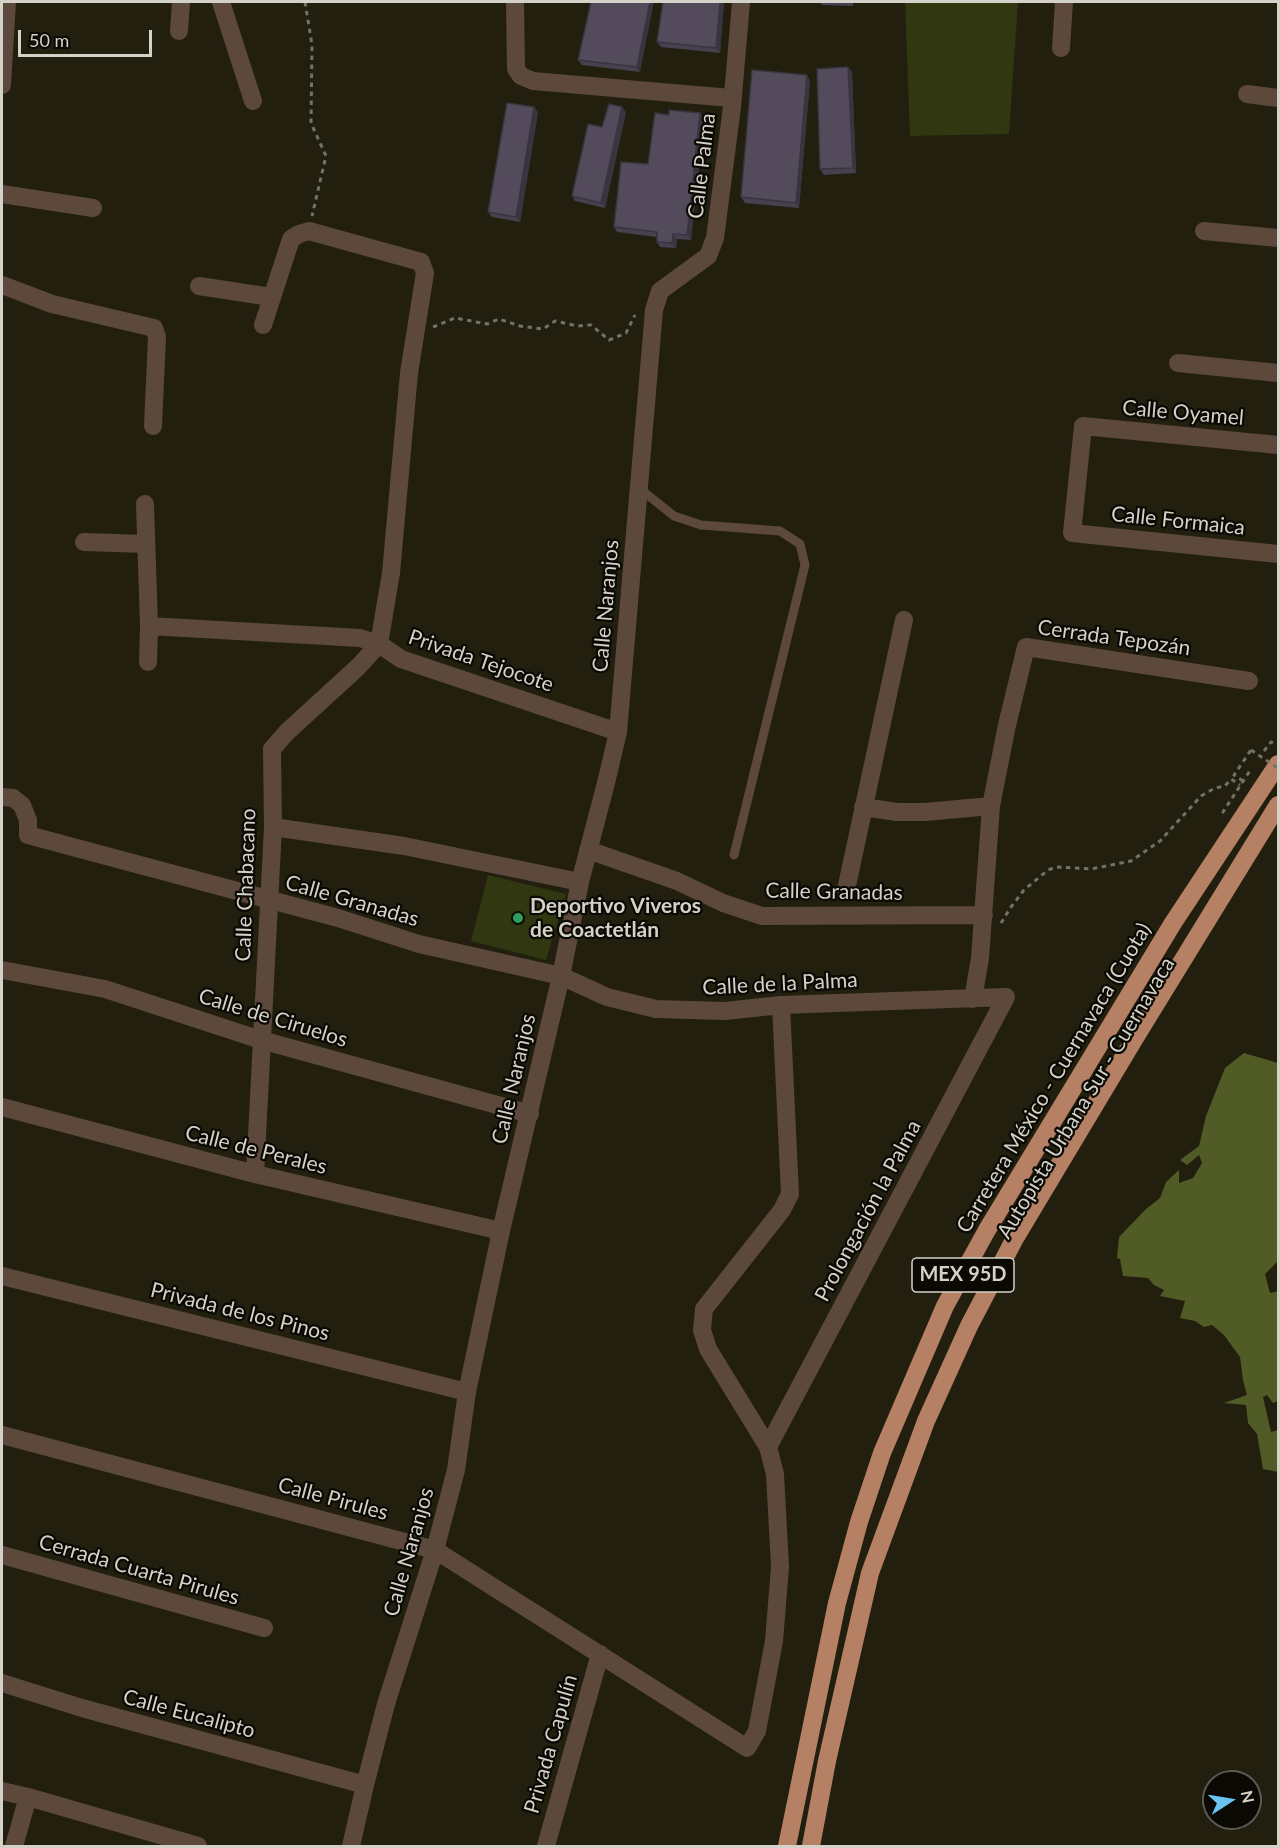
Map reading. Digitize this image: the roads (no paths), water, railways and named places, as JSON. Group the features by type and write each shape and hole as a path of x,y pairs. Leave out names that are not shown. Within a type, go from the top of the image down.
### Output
{"highway":[{"name":"Carretera México - Cuernavaca (Cuota)","path":"788,1846 837,1603 859,1522 882,1453 945,1306 987,1230 1167,933 1278,766"},
{"name":"Autopista Urbana Sur - Cuernavaca","path":"788,1846 839,1610 870,1502 942,1324 1003,1211 1278,775"},
{"name":"MEX 95D","path":"813,1846 827,1761 870,1573 936,1400 969,1326 1014,1240 1278,805"},
{"name":"Autopista Urbana Sur - Cuernavaca","path":"813,1846 862,1621 892,1520 922,1441 963,1351 1128,1067 1278,828"}],"street":[{"path":"2,85 3,25 7,2"},
{"path":"179,31 181,2"},
{"path":"221,2 253,101"},
{"path":"515,2 516,69 521,76 533,81 731,98"},
{"name":"Calle Palma","path":"654,310 660,291 708,256 715,238 741,2"},
{"path":"1061,48 1064,2"},
{"path":"1247,94 1278,98"},
{"path":"2,194 93,208"},
{"path":"263,325 291,239 299,234 309,231 421,262 425,273 409,374 391,573 379,644"},
{"path":"1204,231 1278,238"},
{"path":"2,285 52,304 154,328 157,337 153,426"},
{"path":"200,286 271,297"},
{"name":"Calle Naranjos","path":"352,1846 364,1785 386,1704 435,1550 456,1470 467,1392 501,1231 530,1114 580,882 618,732 654,310"},
{"path":"1178,363 1278,373"},
{"name":"Calle Oyamel","path":"1072,532 1083,426 1278,445"},
{"path":"145,504 148,662"},
{"name":"Calle Formaica","path":"1072,532 1278,554"},
{"path":"84,542 146,544"},
{"path":"846,890 904,620"},
{"name":"Privada Tejocote","path":"149,626 360,638 379,644 400,659 618,732"},
{"name":"Calle Chabacano","path":"255,1174 273,827 272,749 379,644"},
{"name":"Cerrada Tepozán","path":"973,999 980,958 991,806 1026,647 1250,681"},
{"name":"Calle Granadas","path":"2,797 13,798 22,805 28,820 28,835 338,918 419,944 561,976"},
{"path":"863,807 897,812 925,812 991,806"},
{"path":"273,827 404,846 580,882"},
{"name":"Calle Granadas","path":"588,850 677,881 723,903 762,916 984,915"},
{"name":"Calle de Ciruelos","path":"2,970 105,989 261,1041 530,1114"},
{"name":"Calle de la Palma","path":"561,976 607,997 656,1009 725,1011 781,1005 1006,996"},
{"name":"Prolongación la Palma","path":"768,1447 1006,996"},
{"path":"768,1447 708,1350 702,1330 704,1309 782,1210 789,1194 781,1005"},
{"name":"Calle de Perales","path":"2,1107 255,1174 501,1231"},
{"name":"Privada de los Pinos","path":"2,1276 467,1392"},
{"name":"Calle Pirules","path":"2,1435 435,1550 747,1748 757,1731 774,1641 778,1598 780,1567 776,1485 768,1447"},
{"name":"Cerrada Cuarta Pirules","path":"2,1555 264,1628"},
{"name":"Privada Capulín","path":"546,1846 600,1654"},
{"name":"Calle Eucalipto","path":"2,1683 82,1708 364,1785"},
{"path":"2,1791 198,1846"},
{"path":"14,1846 28,1797"}],"lane":[{"path":"639,488 674,516 701,525 780,531 801,544 805,565 734,855"}],"place":[{"name":"Deportivo Viveros de Coactetlán","path":"518,918"}]}
